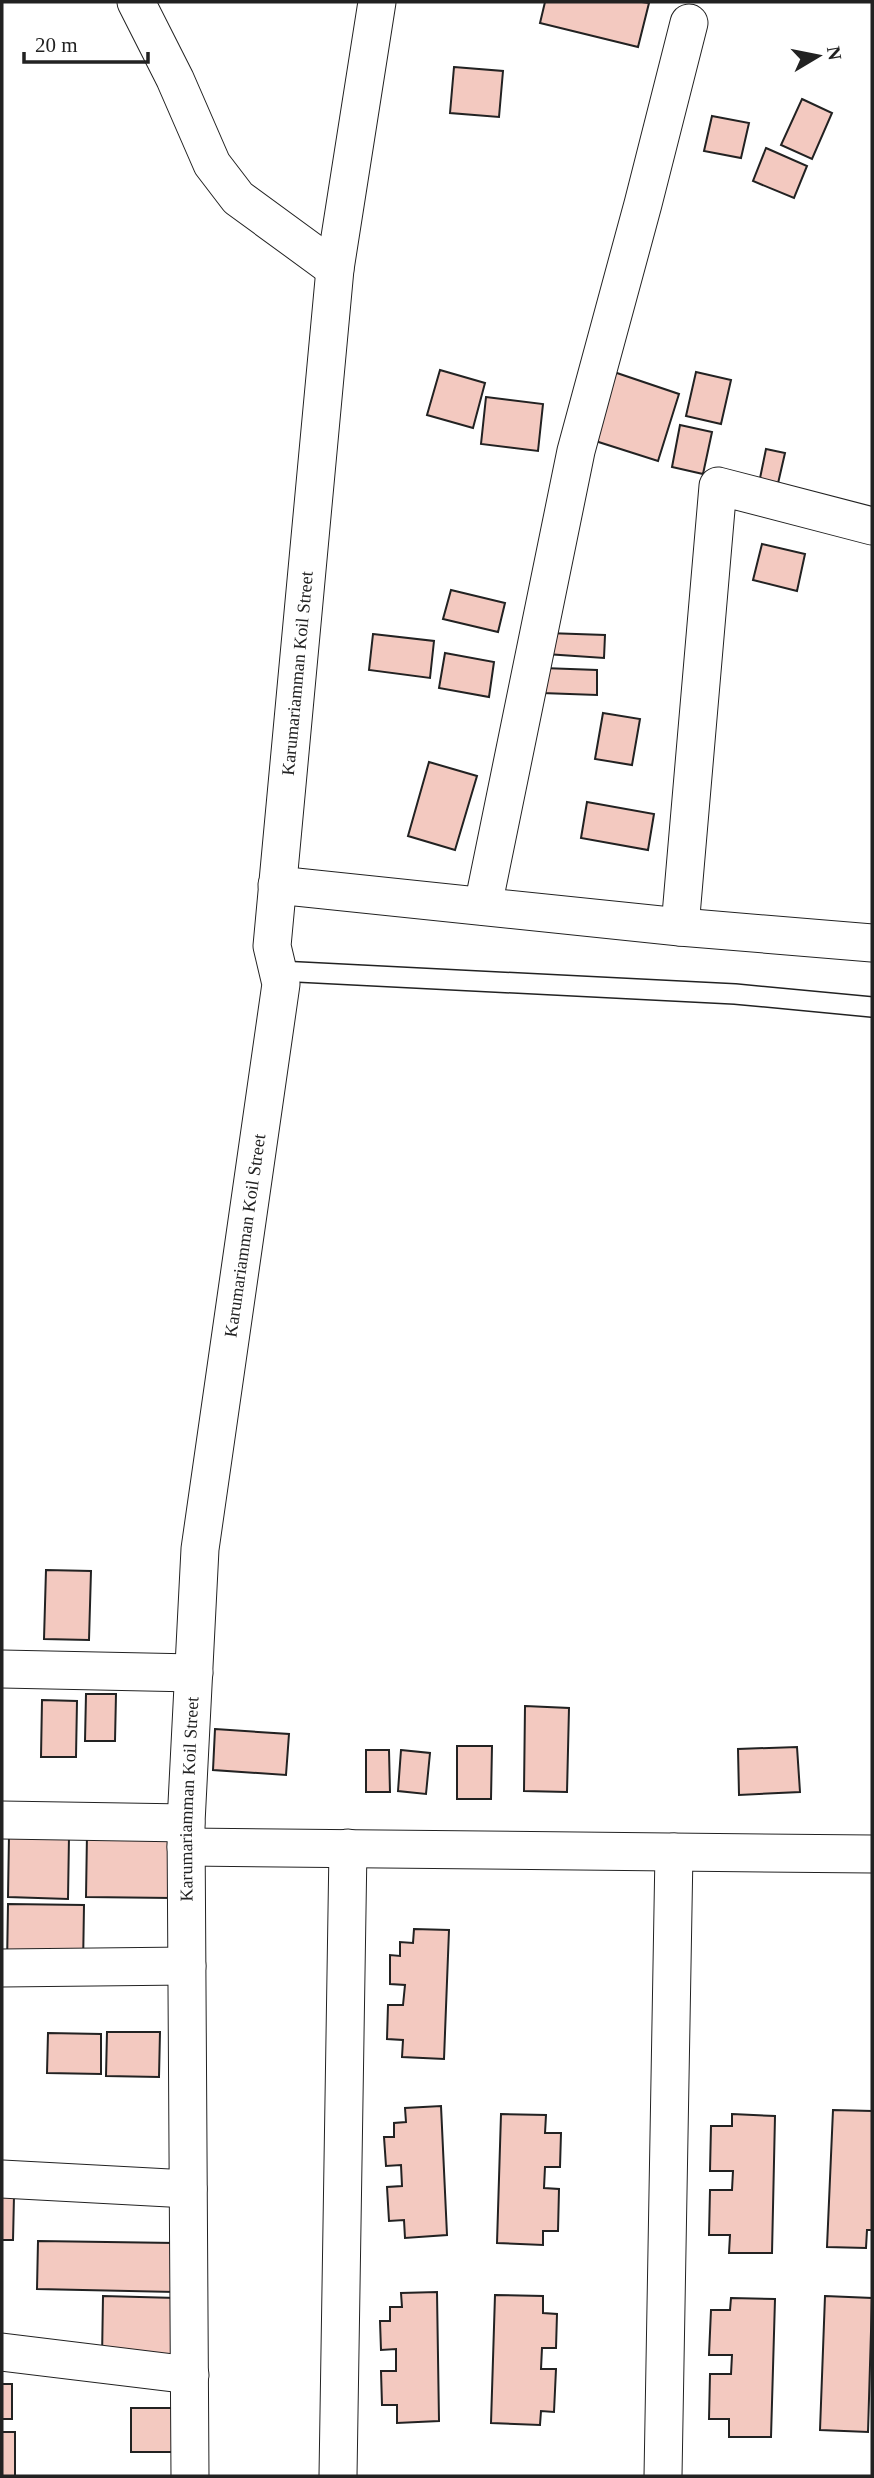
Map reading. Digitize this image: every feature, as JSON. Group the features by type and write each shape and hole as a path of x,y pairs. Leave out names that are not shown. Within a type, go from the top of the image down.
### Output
{"street":[{"path":"136,2 175,79 212,164 238,198 335,269"},
{"name":"Karumariamman Koil Street","path":"190,2476 186,1835 200,1549 281,984 272,946 335,269 377,2"},
{"path":"483,906 576,451 689,23"},
{"path":"680,927 718,486 872,526"},
{"path":"277,885 680,927 872,943"},
{"path":"2,1670 194,1673"},
{"path":"2,1820 348,1849 872,1854"},
{"path":"338,2476 348,1849"},
{"path":"663,2476 674,1852"},
{"path":"2,1968 187,1966"},
{"path":"2,2179 188,2189"},
{"path":"2,2352 190,2375"}],"lane":[{"path":"279,971 735,994 872,1007"}],"building":[{"path":"545,2 649,3 638,47 540,23"},
{"path":"454,67 503,71 499,117 450,113"},
{"path":"802,99 832,113 812,159 781,145"},
{"path":"712,116 749,123 741,158 704,151"},
{"path":"766,148 807,166 794,198 753,181"},
{"path":"440,370 485,383 473,428 427,415"},
{"path":"608,370 679,394 658,461 586,438"},
{"path":"696,372 731,380 721,424 686,416"},
{"path":"486,397 543,404 538,451 481,444"},
{"path":"680,425 712,432 703,474 672,467"},
{"path":"766,449 785,453 776,492 758,488"},
{"path":"762,544 805,554 797,591 753,580"},
{"path":"451,590 505,603 498,632 443,619"},
{"path":"547,633 605,635 604,658 546,654"},
{"path":"373,634 434,641 430,678 369,670"},
{"path":"445,653 494,662 489,697 439,688"},
{"path":"543,668 597,670 597,695 542,693"},
{"path":"603,713 640,719 632,765 595,759"},
{"path":"429,762 477,776 455,850 408,836"},
{"path":"587,802 654,814 648,850 581,838"},
{"path":"46,1570 91,1571 89,1640 44,1639"},
{"path":"86,1694 116,1694 115,1741 85,1741"},
{"path":"42,1700 77,1701 76,1757 41,1757"},
{"path":"525,1706 569,1708 567,1792 524,1791"},
{"path":"215,1729 289,1734 286,1775 213,1770"},
{"path":"457,1746 492,1746 491,1799 457,1799"},
{"path":"797,1747 800,1792 739,1795 738,1749"},
{"path":"366,1750 389,1750 390,1792 366,1792"},
{"path":"401,1750 430,1753 426,1794 398,1791"},
{"path":"87,1833 172,1835 171,1898 86,1897"},
{"path":"9,1835 69,1836 68,1899 8,1897"},
{"path":"8,1904 84,1905 83,1968 7,1966"},
{"path":"414,1929 449,1930 444,2059 402,2057 403,2040 387,2039 388,2005 403,2005 405,1985 390,1984 390,1955 400,1956 400,1942 413,1943"},
{"path":"107,2032 160,2032 159,2077 106,2076"},
{"path":"48,2033 101,2034 101,2074 47,2073"},
{"path":"441,2106 447,2235 405,2238 404,2220 389,2221 387,2187 402,2186 401,2165 386,2166 384,2137 394,2137 394,2123 406,2122 405,2108"},
{"path":"833,2110 872,2111 872,2230 867,2230 866,2248 827,2247"},
{"path":"501,2114 546,2115 545,2133 561,2133 560,2167 545,2167 544,2188 559,2189 558,2231 543,2231 543,2245 497,2243"},
{"path":"732,2114 775,2116 772,2253 729,2253 730,2235 709,2235 710,2190 732,2190 733,2171 710,2171 711,2126 732,2126"},
{"path":"2,2196 14,2196 13,2240 2,2240"},
{"path":"38,2241 175,2243 175,2292 37,2289"},
{"path":"437,2292 439,2421 397,2423 397,2405 382,2405 381,2371 396,2371 396,2349 381,2350 380,2321 390,2321 390,2307 402,2307 401,2293"},
{"path":"495,2295 543,2296 543,2313 557,2314 556,2348 542,2348 541,2369 556,2369 554,2412 541,2411 540,2425 491,2423"},
{"path":"103,2296 176,2298 175,2361 102,2359"},
{"path":"825,2296 872,2298 868,2432 820,2430"},
{"path":"731,2298 775,2299 771,2437 729,2437 729,2419 709,2419 710,2374 731,2374 732,2355 709,2355 711,2310 730,2310"},
{"path":"2,2384 12,2384 12,2419 2,2419"},
{"path":"131,2408 174,2408 174,2452 131,2452"},
{"path":"2,2432 15,2432 15,2476 2,2476"}]}
